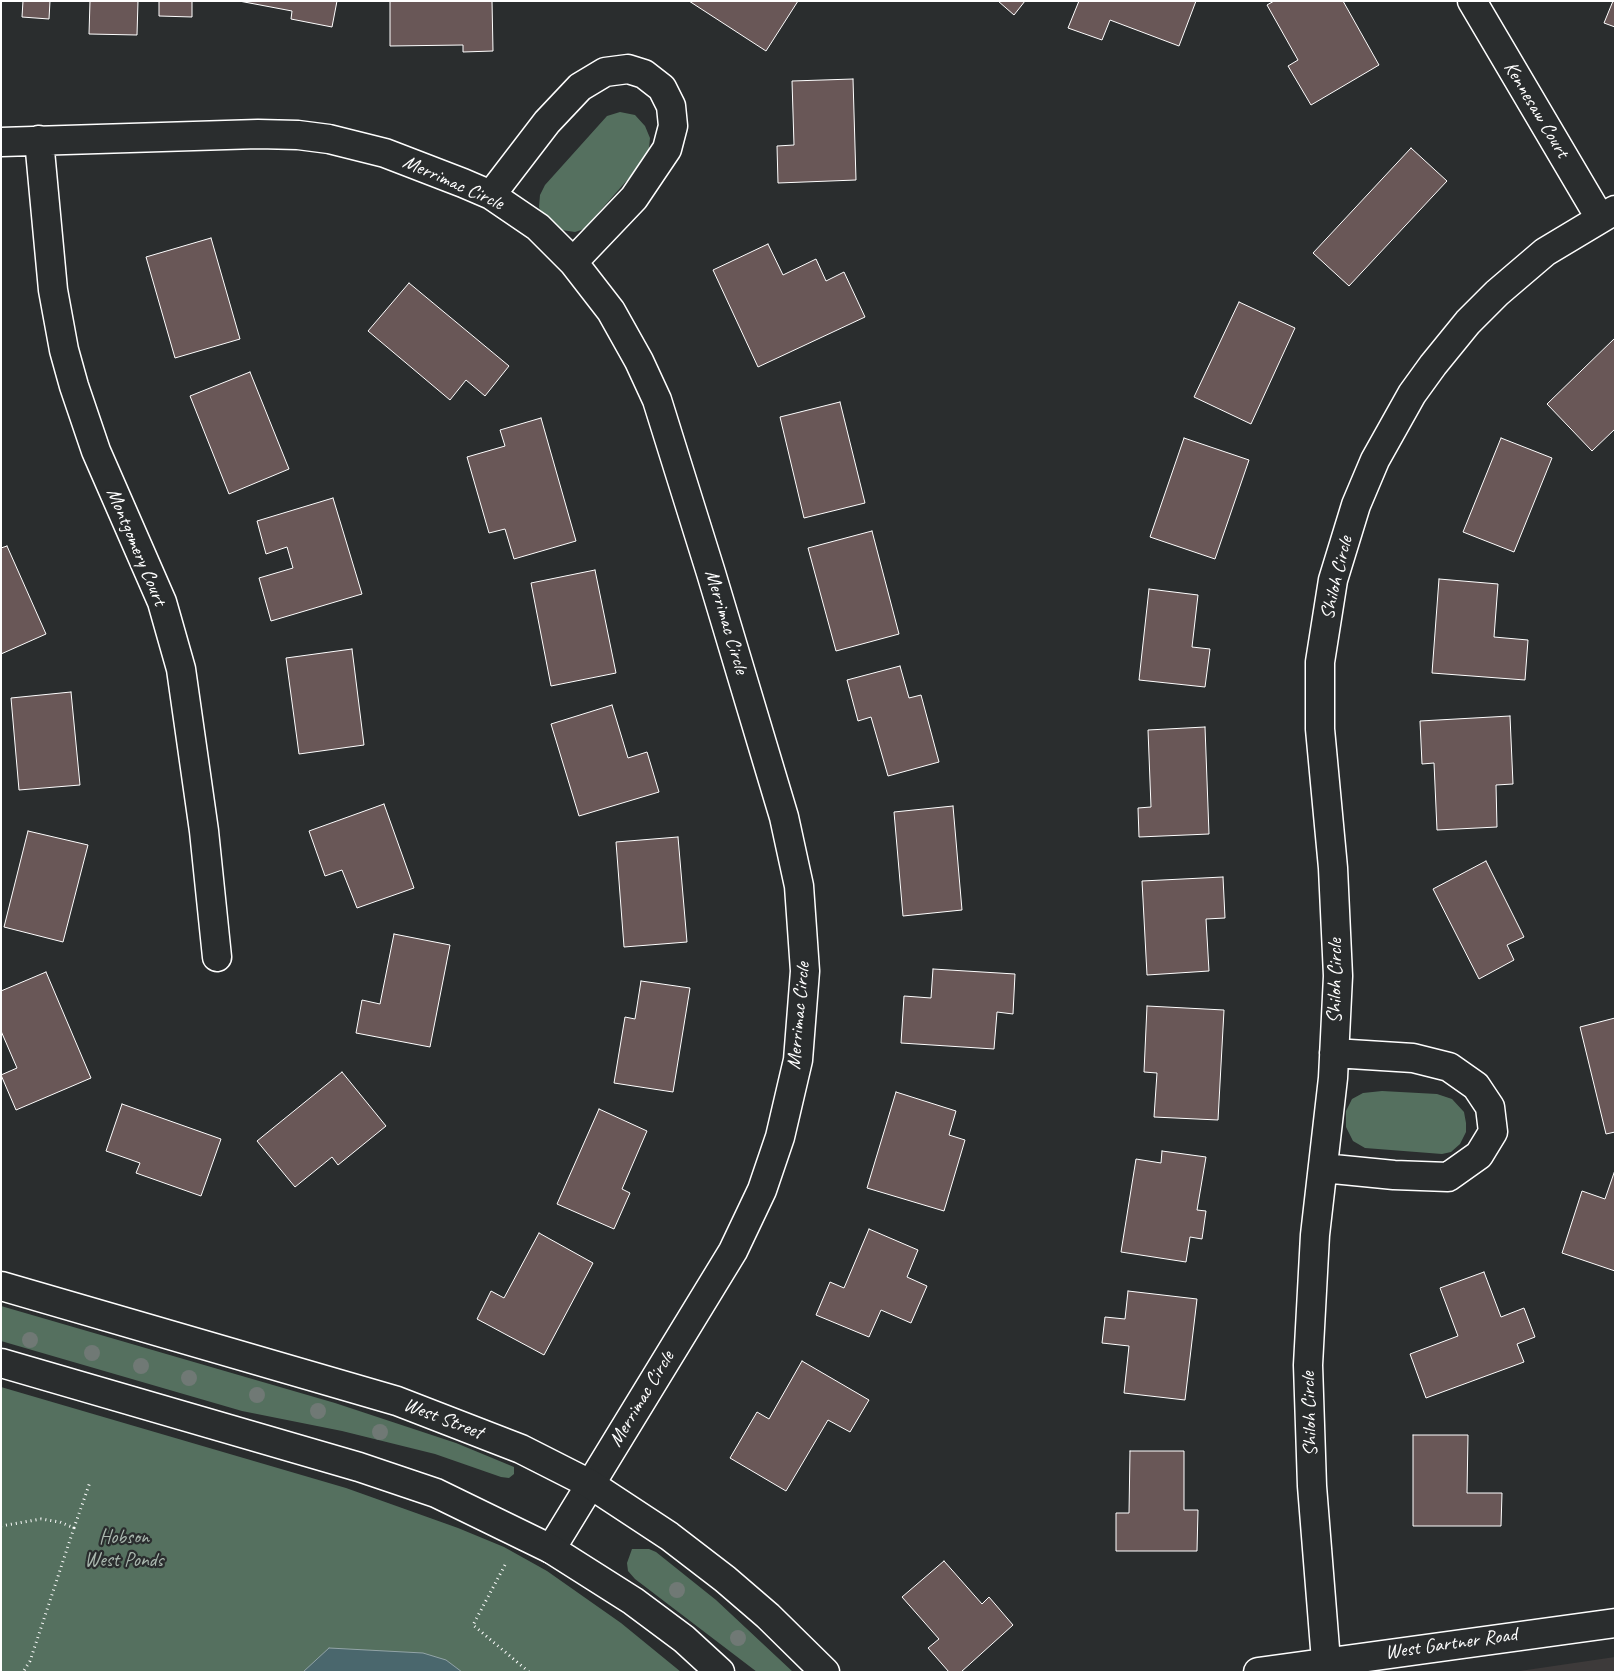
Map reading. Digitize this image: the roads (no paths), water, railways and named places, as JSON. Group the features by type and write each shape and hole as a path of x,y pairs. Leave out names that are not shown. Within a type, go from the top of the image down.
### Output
{"street":[{"name":"Kennesaw Court","path":"1472,1 1607,214"},
{"path":"491,196 547,122 580,87 605,72 628,69 644,74 662,88 672,106 673,126 667,149 634,198 573,262"},
{"name":"Merrimac Circle","path":"1,142 258,134 298,135 329,139 385,153 491,196 538,227 573,262 610,312 639,361 657,400 711,572 784,818 799,886 806,971 798,1060 780,1137 762,1190 733,1251 551,1549"},
{"name":"Montgomery Court","path":"39,140 53,290 69,368 96,451 162,602 180,670 204,831 217,957"},
{"name":"Shiloh Circle","path":"1326,1661 1312,1486 1308,1365 1315,1235 1334,1053 1338,976 1333,868 1320,729 1320,662 1333,580 1356,505 1375,460 1412,394 1433,365 1468,322 1545,252 1607,214"},
{"name":"Shiloh Circle","path":"1323,1168 1394,1175 1448,1177 1479,1155 1493,1132 1490,1107 1476,1086 1449,1067 1413,1058 1334,1053"},
{"name":"West Street","path":"1,1286 397,1402 521,1450 590,1484 669,1536 725,1578 768,1616 824,1672"},
{"path":"1,1363 359,1467 436,1493 551,1549 633,1601 684,1639 720,1672"},
{"name":"West Gartner Road","path":"1258,1672 1615,1622"}],"water":[{"path":"329,1648 423,1653 446,1660 462,1672 303,1672"}],"park label":[{"name":"Hobson West Ponds","path":"124,1550"}]}
